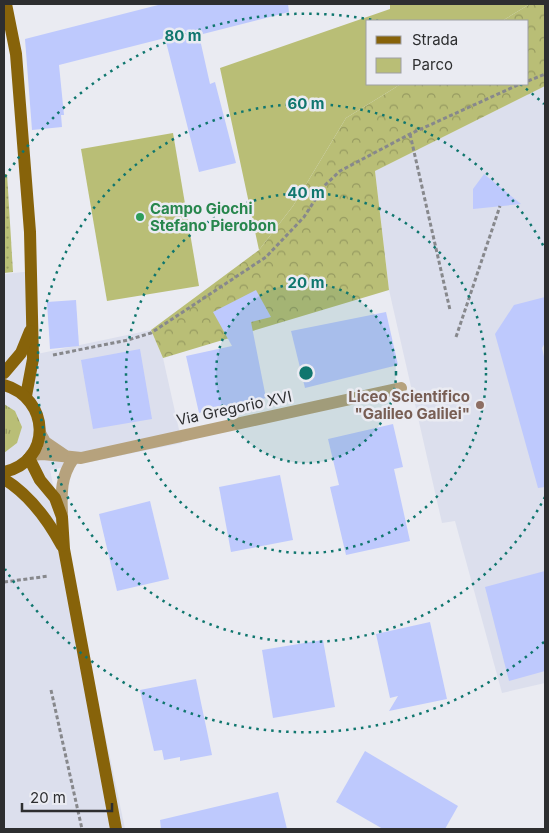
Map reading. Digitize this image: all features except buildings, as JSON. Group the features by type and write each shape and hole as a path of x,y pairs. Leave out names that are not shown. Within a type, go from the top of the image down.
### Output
{"main road":[{"path":"6,4 16,54 30,232 33,359 26,396"},
{"path":"4,373 21,352 32,324"},
{"path":"4,385 15,388 26,396 34,406 39,419 40,433 36,446 30,456 19,466 4,472"},
{"path":"30,456 40,480 55,498 62,518 64,549 116,829"},
{"path":"4,479 13,485 42,513 64,549"}],"street":[{"name":"Via Gregorio XVI","path":"30,456 43,454 73,459 401,388"},
{"path":"40,433 45,442 56,451 73,459 63,476 61,493 62,518"}],"path":[{"path":"529,81 545,74"},
{"path":"33,359 128,340 151,333 266,257 304,217 332,177 410,134 518,85"},
{"path":"410,134 450,310"},
{"path":"456,337 500,206"},
{"path":"4,582 69,573"},
{"path":"51,690 82,829"}],"shaded area":[{"name":"Liceo Scientifico \"Galileo Galilei\"","path":"545,86 545,683 502,693 455,521 442,523 389,290 375,171"},
{"path":"33,271 37,354 151,330 163,358 182,443 50,470 125,829 4,829 4,274"}],"green space":[{"path":"390,4 530,4 504,20 366,20 366,85 399,85 346,118 293,206 259,250 220,68 390,9"},
{"path":"530,4 545,4 545,86 375,171 389,290 163,358 151,330 259,250 293,206 346,118 399,85 529,85 529,20 504,20"},
{"name":"Campo Giochi Stefano Pierobon","path":"173,133 199,286 107,301 81,149"},
{"path":"4,174 7,174 13,272 4,273"},
{"path":"4,404 15,411 22,427 17,443 4,453"}],"place":[{"name":"Campo Giochi Stefano Pierobon","path":"140,217"},
{"name":"Liceo Scientifico \"Galileo Galilei\"","path":"480,405"}]}
